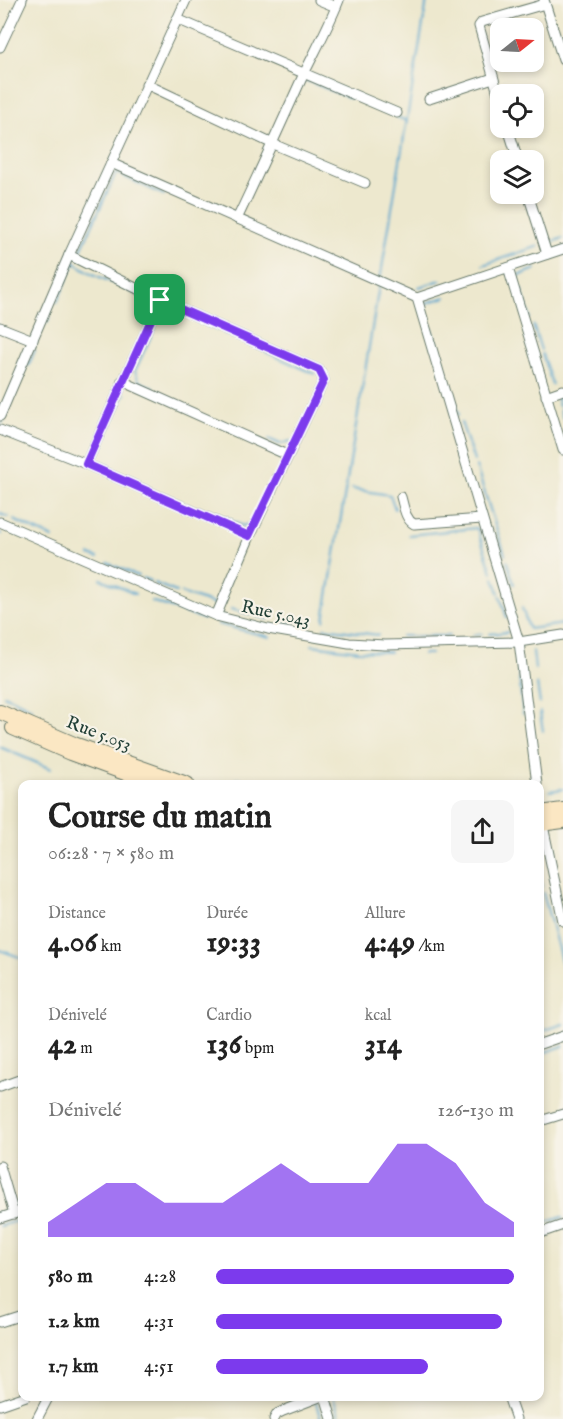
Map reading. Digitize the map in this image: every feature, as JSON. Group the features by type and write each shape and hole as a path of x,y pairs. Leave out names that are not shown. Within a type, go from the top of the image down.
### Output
{"main road":[{"name":"Rue 5.053","path":"0,712 74,744 176,780"},
{"name":"Rue 5.053","path":"0,722 70,753 143,780"},
{"path":"544,817 563,810"},
{"path":"544,818 563,821"}],"street":[{"path":"0,47 22,0"},
{"path":"0,416 69,255 186,0"},
{"path":"237,219 337,3 319,0"},
{"path":"495,84 479,26 482,22 544,2 563,60"},
{"path":"177,19 397,113"},
{"path":"429,99 493,78"},
{"path":"146,84 273,144 365,183"},
{"path":"111,163 417,298 563,249"},
{"path":"531,204 547,254"},
{"path":"69,255 160,300 319,370 322,374 324,380 249,536 216,616"},
{"path":"508,268 563,450"},
{"path":"417,298 519,642 536,780"},
{"path":"86,464 160,300"},
{"path":"0,327 33,340"},
{"path":"122,381 287,455"},
{"path":"546,396 563,390"},
{"path":"0,430 86,464 249,536"},
{"path":"401,497 407,517 414,524 482,519"},
{"name":"Rue 5.043","path":"0,522 216,616 268,629 349,643 430,645 519,642 563,635"},
{"path":"544,832 563,921"},
{"path":"544,1043 563,1036"},
{"path":"0,1087 18,1080"},
{"path":"544,1120 563,1114"},
{"path":"0,1166 18,1212 0,1218"},
{"path":"544,1232 563,1225"},
{"path":"0,1322 18,1316"},
{"path":"0,1405 18,1399"},
{"path":"37,1419 46,1401"},
{"path":"274,1419 282,1410 308,1401"},
{"path":"325,1401 332,1419"},
{"path":"510,1401 516,1419"}],"waterway":[{"path":"380,280 427,0"},
{"path":"305,80 350,98"},
{"path":"397,117 407,121"},
{"path":"78,256 116,173 164,195"},
{"path":"547,244 563,238"},
{"path":"483,265 539,246"},
{"path":"57,302 75,261"},
{"path":"75,263 93,274 140,295"},
{"path":"519,283 517,276 536,269"},
{"path":"419,287 441,280"},
{"path":"324,620 379,286"},
{"path":"521,289 530,318"},
{"path":"424,306 423,304 446,297"},
{"path":"154,388 139,381 135,371 161,314 173,310"},
{"path":"47,323 50,316"},
{"path":"206,325 217,330"},
{"path":"533,325 541,350"},
{"path":"430,326 445,370"},
{"path":"224,333 242,341"},
{"path":"250,345 257,348"},
{"path":"28,366 35,350"},
{"path":"266,352 315,374"},
{"path":"542,354 552,384"},
{"path":"450,388 459,415"},
{"path":"114,418 125,394"},
{"path":"556,395 559,406"},
{"path":"6,414 9,406"},
{"path":"560,410 563,418"},
{"path":"0,427 4,419"},
{"path":"461,422 474,461"},
{"path":"98,453 112,423"},
{"path":"269,439 280,444 291,441"},
{"path":"102,462 109,465"},
{"path":"476,466 505,555"},
{"path":"352,489 390,495 395,509"},
{"path":"213,513 243,526 252,523"},
{"path":"0,514 8,517"},
{"path":"14,520 33,529"},
{"path":"409,535 477,528 492,572"},
{"path":"35,530 53,538"},
{"path":"90,555 98,558"},
{"path":"507,561 514,584"},
{"path":"108,563 138,576"},
{"path":"143,578 150,581"},
{"path":"494,578 499,593"},
{"path":"101,579 135,594"},
{"path":"154,583 176,592"},
{"path":"181,593 216,605"},
{"path":"500,596 507,618"},
{"path":"151,601 204,619"},
{"path":"522,608 529,629 563,624"},
{"path":"231,609 252,615"},
{"path":"256,616 269,619"},
{"path":"282,621 294,624"},
{"path":"218,624 270,637"},
{"path":"324,628 378,635"},
{"path":"489,634 508,632"},
{"path":"472,635 482,634"},
{"path":"401,636 449,636"},
{"path":"312,645 390,652"},
{"path":"533,651 535,669"},
{"path":"423,654 431,654"},
{"path":"517,658 523,714"},
{"path":"537,684 540,704"},
{"path":"4,695 32,708"},
{"path":"540,712 543,731"},
{"path":"0,747 51,769"},
{"path":"236,779 242,780"},
{"path":"549,791 563,789"},
{"path":"544,897 563,967"},
{"path":"0,950 18,957"},
{"path":"544,1031 563,1024"},
{"path":"544,1053 563,1046"},
{"path":"13,1204 18,1202"},
{"path":"544,1223 563,1217"},
{"path":"0,1226 17,1221"},
{"path":"7,1325 18,1321"},
{"path":"335,1401 340,1419"},
{"path":"316,1403 321,1419"}],"route":[{"path":"160,300 319,370 322,374 324,380 249,536 86,464 160,300"}]}
